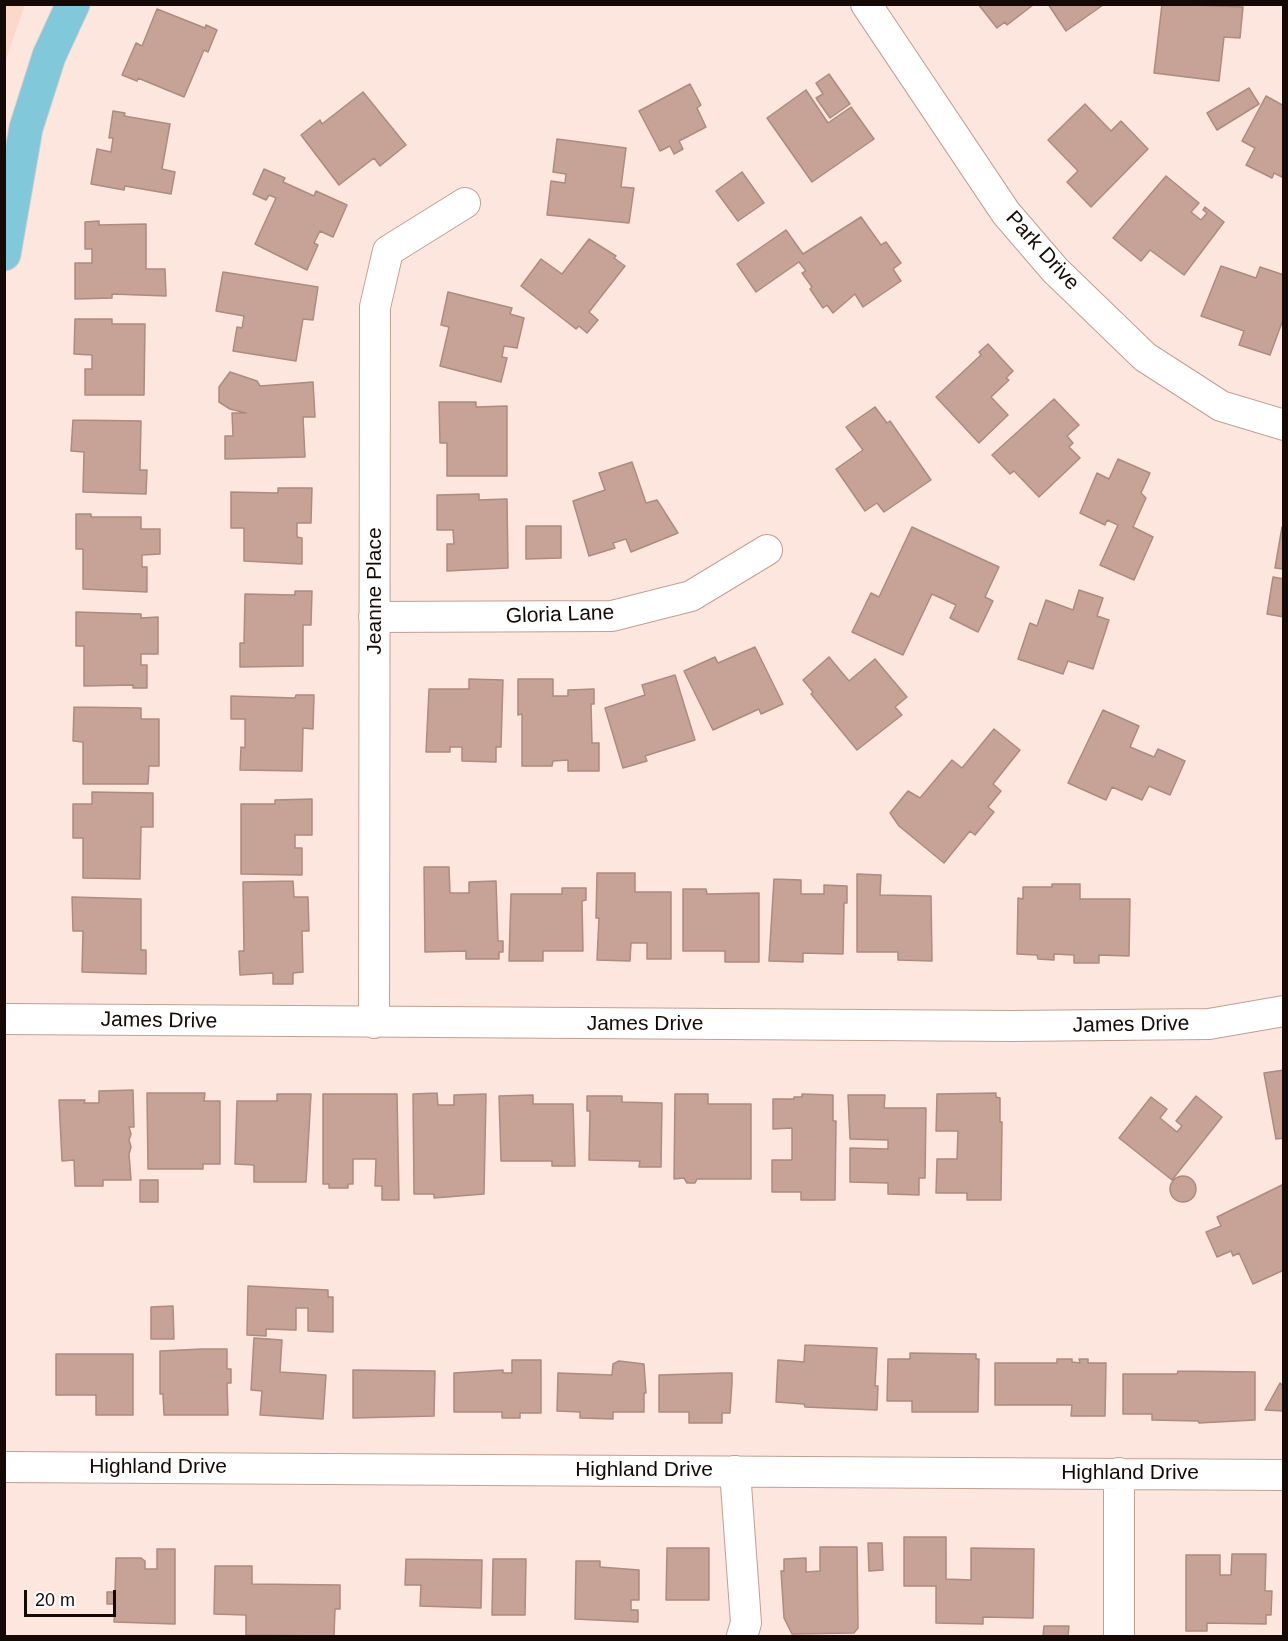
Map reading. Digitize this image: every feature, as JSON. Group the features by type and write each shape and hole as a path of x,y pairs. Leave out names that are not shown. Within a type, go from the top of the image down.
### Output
{"main road":[{"path":"4,254 26,128 49,56 73,4"}],"street":[{"name":"Park Drive","path":"866,4 1006,213 1056,270 1145,357 1221,406 1284,424"},
{"name":"Jeanne Place","path":"374,1023 375,307 388,251 465,203"},
{"name":"Gloria Lane","path":"375,617 612,616 691,597 768,550"},
{"name":"James Drive","path":"4,1019 1004,1026 1198,1024 1284,1011"},
{"name":"Highland Drive","path":"4,1467 1284,1475"},
{"path":"735,1471 746,1623 742,1636"},
{"path":"1119,1473 1119,1636"}],"shaded area":[{"path":"4,5 25,5 5,62"}],"building":[{"path":"978,4 1033,5 1007,25 1005,22 997,28"},
{"path":"1048,4 1103,4 1103,5 1066,31"},
{"path":"1162,4 1243,7 1240,38 1224,37 1219,81 1154,73"},
{"path":"157,9 205,28 206,25 217,30 208,52 204,50 184,97 138,78 137,81 122,75 136,43 142,46"},
{"path":"829,74 850,104 830,118 816,98 823,94 816,83"},
{"path":"690,84 701,105 697,108 706,127 679,141 683,149 674,154 670,146 660,151 639,111"},
{"path":"1249,88 1259,104 1217,130 1207,113"},
{"path":"806,90 828,123 851,107 874,139 812,182 767,118"},
{"path":"363,92 406,145 380,166 374,158 339,185 301,135 320,120 322,124"},
{"path":"1266,96 1284,106 1284,178 1274,173 1272,178 1246,165 1255,148 1242,141"},
{"path":"1085,104 1111,131 1121,121 1148,149 1091,207 1067,182 1078,171 1048,140"},
{"path":"113,111 125,113 124,116 170,124 162,169 175,172 171,194 125,186 124,190 91,184 97,149 111,152 113,138 109,138"},
{"path":"557,139 626,148 621,187 634,188 629,223 547,215 551,181 565,183 566,174 553,172"},
{"path":"264,169 285,178 283,182 314,196 316,191 347,205 333,237 320,231 314,243 318,245 307,270 255,244 276,198 269,195 266,200 253,194"},
{"path":"742,172 764,203 738,221 716,191"},
{"path":"1166,176 1199,203 1191,212 1201,220 1207,213 1203,210 1205,207 1224,222 1184,275 1150,250 1141,261 1113,238"},
{"path":"861,217 881,245 886,242 901,263 893,269 901,281 863,307 855,294 833,313 827,305 823,308 810,289 812,287 802,273 806,271 799,262 756,292 737,264 786,230 803,254"},
{"path":"99,221 99,225 146,224 146,269 165,269 166,296 112,294 112,298 75,299 75,263 92,263 92,249 85,249 85,222"},
{"path":"589,239 616,256 614,258 625,266 589,312 598,320 587,333 579,326 576,329 521,286 541,259 562,274"},
{"path":"1221,266 1256,278 1260,267 1284,275 1284,317 1270,355 1239,345 1244,331 1201,316"},
{"path":"223,272 318,287 313,320 303,319 296,361 233,351 237,327 242,328 244,316 216,311"},
{"path":"448,292 512,308 510,314 524,318 517,348 504,346 502,357 507,358 501,382 440,366 449,327 441,325"},
{"path":"75,319 112,319 112,324 145,324 144,395 85,395 85,369 92,369 92,355 74,354"},
{"path":"988,344 1013,371 1006,378 1009,380 991,397 1008,415 979,443 936,397 981,355 979,352"},
{"path":"230,372 257,381 260,386 313,382 315,417 303,417 305,457 225,459 225,436 233,436 232,413 246,413 230,409 219,402 219,387"},
{"path":"1054,399 1079,425 1067,436 1073,443 1069,447 1080,458 1039,497 1014,471 1010,474 992,455"},
{"path":"439,402 476,402 476,407 507,406 507,476 447,476 447,443 440,443"},
{"path":"875,407 887,423 890,421 931,480 884,512 877,503 865,511 836,469 863,450 846,427"},
{"path":"73,420 141,421 140,470 147,470 146,494 83,492 84,452 71,451"},
{"path":"1118,459 1150,473 1141,493 1146,498 1133,527 1153,537 1134,580 1100,565 1118,525 1107,520 1105,525 1080,513 1097,473 1109,479"},
{"path":"632,462 646,503 657,500 678,533 631,552 626,539 613,543 615,548 589,556 573,501 605,490 599,473"},
{"path":"278,488 312,488 311,523 297,523 297,537 302,538 302,564 244,561 244,528 231,528 231,492 278,493"},
{"path":"479,494 479,500 507,499 508,568 447,571 447,544 454,544 453,530 437,530 437,495"},
{"path":"76,514 91,514 91,517 141,517 141,529 160,529 160,554 142,555 142,567 147,567 147,592 83,589 83,549 76,549"},
{"path":"526,526 561,526 561,558 526,559"},
{"path":"912,527 999,567 985,597 993,601 978,632 950,618 956,605 932,594 903,655 852,632 871,593 879,597"},
{"path":"1282,527 1284,527 1284,569 1275,568"},
{"path":"1273,577 1284,579 1284,617 1267,614"},
{"path":"1079,590 1103,598 1097,616 1109,620 1093,669 1068,661 1063,674 1018,659 1030,623 1037,626 1046,600 1073,610"},
{"path":"295,591 312,591 311,625 303,625 303,666 240,667 240,643 244,643 245,594 295,595"},
{"path":"76,612 141,614 141,618 158,617 158,654 141,654 141,665 147,665 147,688 133,688 133,685 84,686 84,646 76,646"},
{"path":"755,647 783,704 761,714 759,709 713,730 684,671 715,657 718,663"},
{"path":"829,657 849,681 875,659 907,697 895,707 902,715 857,750 811,694 813,692 803,680"},
{"path":"675,675 695,740 645,756 647,761 623,768 605,708 645,695 642,685"},
{"path":"469,679 503,680 501,747 496,747 496,762 462,761 462,747 450,747 450,752 426,752 429,689 469,689"},
{"path":"518,679 553,679 553,696 568,696 568,690 594,689 594,704 591,704 592,743 599,743 599,771 568,771 568,760 553,761 552,766 522,766 522,714 518,715"},
{"path":"296,695 314,695 313,729 303,728 302,771 240,770 241,747 245,748 245,719 231,719 231,696 295,698"},
{"path":"74,707 141,708 141,719 159,719 159,766 149,766 148,784 83,784 83,742 73,741"},
{"path":"1103,710 1139,726 1130,747 1154,757 1158,749 1185,761 1170,795 1149,786 1142,800 1112,787 1106,800 1068,783"},
{"path":"994,729 1020,750 993,784 1001,791 988,807 994,812 975,835 970,831 944,863 899,826 890,813 908,791 920,798 952,760 962,768"},
{"path":"92,792 153,793 153,827 141,827 140,879 83,878 83,838 73,838 73,804 92,804"},
{"path":"312,799 312,835 295,835 295,848 302,848 302,875 241,874 241,804 275,804 275,800"},
{"path":"424,867 449,867 450,893 469,893 469,882 496,881 498,941 503,941 503,952 499,952 499,959 466,959 466,951 425,952"},
{"path":"597,873 635,873 635,892 671,892 671,959 647,959 647,943 631,943 630,961 597,960 599,918 596,918"},
{"path":"857,874 881,875 880,895 931,896 932,961 898,960 898,952 857,952"},
{"path":"774,879 801,880 801,894 824,894 824,885 847,886 847,903 844,903 843,954 803,953 803,962 769,961"},
{"path":"293,881 294,897 308,897 309,931 302,931 303,972 293,973 293,984 273,984 273,973 240,975 239,951 244,951 243,882"},
{"path":"1052,884 1080,884 1080,899 1130,899 1129,956 1099,955 1099,963 1074,963 1074,955 1054,954 1054,960 1038,959 1037,955 1017,954 1018,898 1023,899 1023,887 1052,887"},
{"path":"562,888 586,888 586,900 582,901 583,951 543,951 543,961 509,961 511,894 562,894"},
{"path":"683,889 706,889 707,894 759,893 759,962 725,962 725,951 683,951"},
{"path":"72,897 141,899 141,950 146,950 146,974 82,972 83,931 73,931"},
{"path":"1284,1070 1284,1138 1276,1139 1264,1073"},
{"path":"133,1090 134,1127 129,1127 131,1180 103,1180 103,1186 75,1186 74,1160 62,1161 59,1100 85,1100 84,1103 99,1103 99,1091"},
{"path":"147,1093 205,1093 204,1101 220,1101 220,1164 203,1164 203,1169 148,1169"},
{"path":"437,1093 438,1105 454,1105 454,1095 486,1094 484,1194 434,1198 434,1194 414,1194 413,1094"},
{"path":"996,1093 996,1097 1000,1098 1000,1122 1002,1122 1001,1200 967,1200 967,1193 936,1193 937,1159 957,1159 958,1131 936,1131 937,1094"},
{"path":"277,1094 311,1094 306,1182 254,1182 254,1165 235,1164 237,1101 277,1101"},
{"path":"323,1094 397,1094 399,1200 382,1200 382,1186 375,1186 376,1159 353,1159 353,1184 348,1184 348,1188 329,1188 329,1184 323,1184"},
{"path":"675,1094 708,1094 708,1104 751,1104 751,1179 697,1179 695,1183 687,1183 684,1178 674,1179"},
{"path":"802,1094 833,1095 833,1121 836,1121 835,1200 801,1200 801,1192 772,1192 772,1160 792,1160 792,1128 773,1129 773,1099 794,1099 794,1097 802,1097"},
{"path":"533,1095 533,1104 573,1104 575,1166 552,1166 552,1161 501,1161 499,1096"},
{"path":"848,1095 885,1095 884,1108 926,1108 925,1178 919,1178 919,1195 888,1194 888,1183 850,1182 850,1148 888,1149 888,1140 850,1139"},
{"path":"587,1096 622,1096 622,1102 662,1103 661,1167 639,1167 640,1161 589,1160 590,1111 587,1111"},
{"path":"1196,1096 1222,1117 1172,1180 1119,1138 1151,1097 1167,1109 1160,1118 1177,1132 1182,1126 1176,1121"},
{"path":"1183,1176 1192,1180 1196,1189 1192,1198 1183,1202 1174,1198 1170,1189 1174,1180"},
{"path":"140,1180 158,1180 158,1202 140,1202"},
{"path":"1284,1184 1284,1270 1253,1284 1239,1253 1233,1256 1231,1251 1217,1257 1206,1232 1221,1226 1217,1217"},
{"path":"248,1286 328,1290 328,1297 333,1297 333,1332 308,1331 308,1308 296,1308 296,1330 266,1329 266,1336 247,1335"},
{"path":"173,1306 174,1339 151,1339 151,1307"},
{"path":"254,1338 282,1340 280,1372 326,1375 323,1419 260,1415 262,1391 251,1390"},
{"path":"805,1345 877,1348 875,1386 878,1386 877,1410 805,1407 804,1404 776,1402 778,1360 804,1362"},
{"path":"227,1349 227,1369 231,1369 231,1383 227,1383 228,1415 164,1415 163,1394 160,1394 160,1351"},
{"path":"910,1353 976,1354 976,1359 979,1359 978,1412 912,1412 912,1401 887,1401 888,1359 910,1359"},
{"path":"56,1354 133,1354 133,1415 96,1415 96,1395 56,1395"},
{"path":"1057,1359 1072,1359 1072,1362 1080,1363 1079,1359 1088,1359 1088,1363 1106,1363 1105,1416 1071,1416 1072,1405 995,1405 995,1363 1057,1363"},
{"path":"512,1360 541,1360 541,1413 520,1413 520,1418 502,1418 502,1412 454,1412 454,1373 503,1370 503,1373 512,1373"},
{"path":"619,1361 644,1364 646,1393 644,1393 644,1412 613,1412 613,1419 580,1418 580,1412 557,1411 558,1373 612,1375 613,1364"},
{"path":"353,1370 435,1371 434,1416 353,1418"},
{"path":"1178,1371 1255,1372 1255,1420 1199,1423 1198,1421 1152,1420 1152,1414 1123,1414 1123,1374 1177,1374"},
{"path":"732,1373 730,1413 722,1413 722,1423 689,1423 689,1412 659,1412 659,1375"},
{"path":"1280,1383 1284,1387 1284,1411 1265,1410"},
{"path":"904,1537 946,1537 946,1579 971,1580 971,1548 1034,1549 1033,1618 983,1617 983,1624 936,1623 936,1586 904,1586"},
{"path":"868,1543 882,1543 883,1570 869,1571"},
{"path":"820,1547 857,1547 858,1628 854,1633 792,1634 784,1618 781,1571 784,1571 784,1559 806,1558 806,1572 820,1571"},
{"path":"667,1548 709,1548 709,1600 666,1600"},
{"path":"157,1549 175,1549 175,1624 114,1622 115,1604 107,1604 107,1592 115,1592 116,1558 141,1558 145,1561 145,1569 157,1569"},
{"path":"1232,1554 1266,1554 1265,1591 1272,1591 1271,1615 1266,1615 1266,1624 1207,1623 1207,1631 1186,1631 1186,1555 1220,1555 1220,1575 1231,1575"},
{"path":"406,1559 482,1560 481,1608 420,1606 421,1585 405,1585"},
{"path":"493,1559 526,1559 525,1615 492,1615"},
{"path":"576,1561 600,1561 600,1567 639,1570 639,1600 631,1600 631,1610 638,1610 638,1622 575,1619"},
{"path":"215,1566 252,1566 252,1584 340,1585 340,1609 335,1609 334,1636 246,1635 246,1615 214,1614"},
{"path":"1044,1626 1069,1626 1068,1636 1043,1636"}]}
